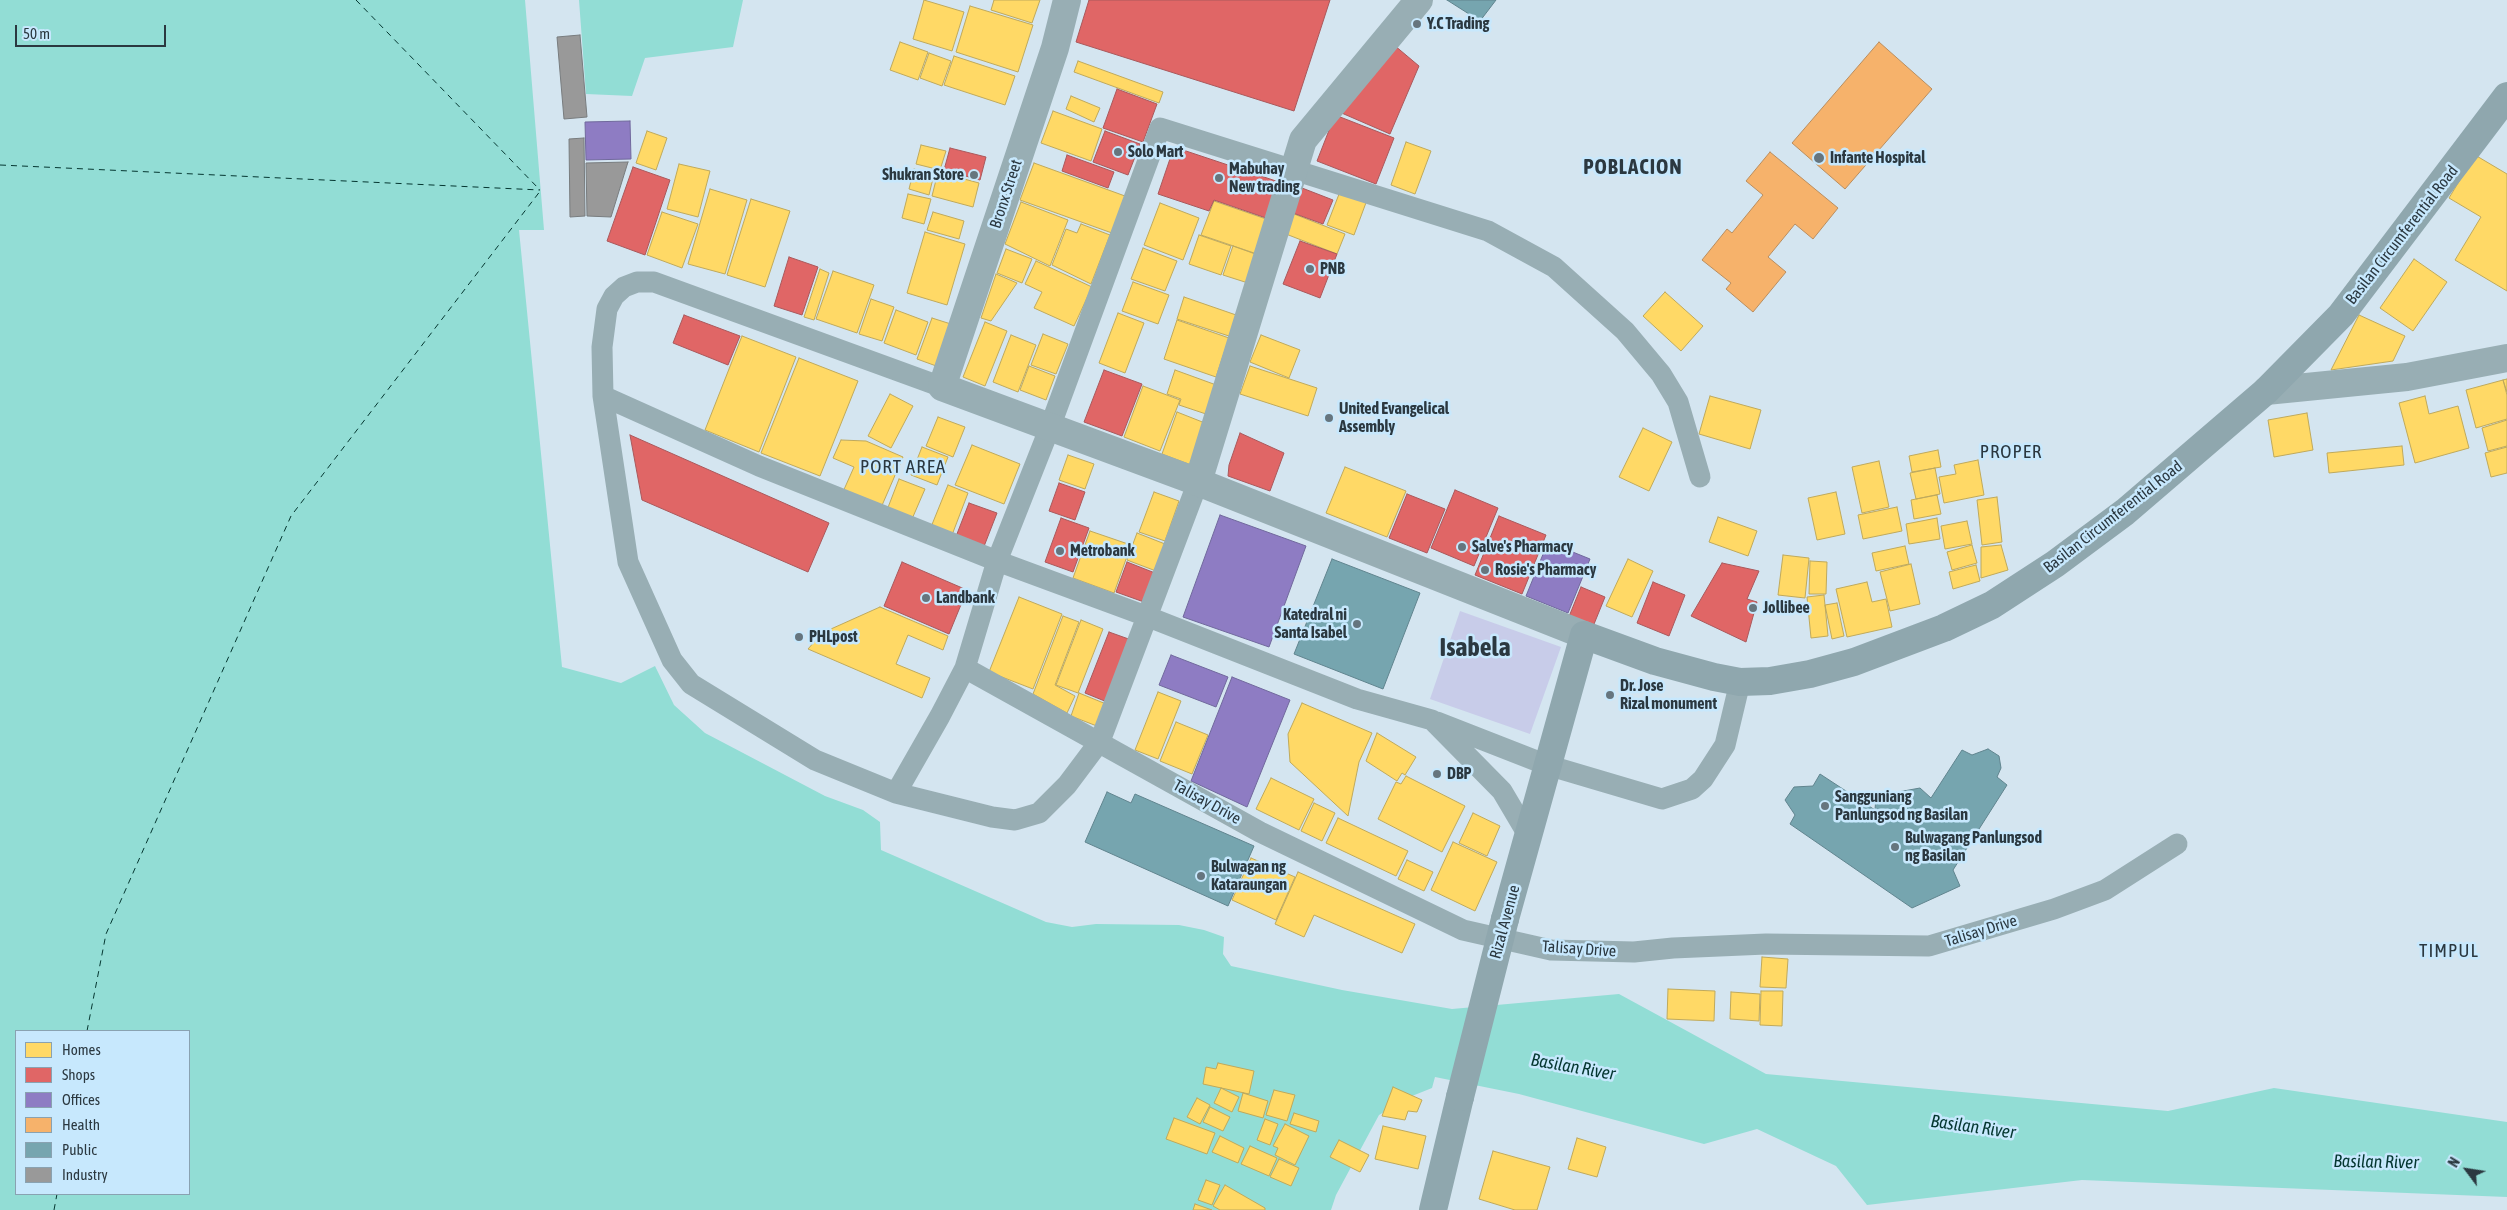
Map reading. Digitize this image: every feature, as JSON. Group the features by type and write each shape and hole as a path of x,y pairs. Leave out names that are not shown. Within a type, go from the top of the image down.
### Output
{"main road":[{"name":"Basilan Circumferential Road","path":"1584,635 1684,670 1740,682 1770,681 1810,674 1854,662 1944,628 1992,605 2055,564 2125,512 2266,391 2341,315 2507,96"},
{"name":"Rizal Avenue","path":"1433,1210 1505,919 1584,635"}],"street":[{"name":"Bronx Street","path":"942,388 1055,48 1067,0"},
{"path":"1419,0 1303,140 1198,482 1100,741 1067,785 1039,813 1015,820 992,817 896,793 815,760 691,684 672,660 628,562 603,396 602,347 607,309 614,296 624,287 636,282 654,282 1198,482 1584,635"},
{"path":"896,793 965,668 997,561 1050,427 1160,128 1488,231 1554,267 1625,331 1661,374 1678,402 1700,476"},
{"path":"2266,391 2407,377 2507,358"},
{"path":"603,396 760,466 997,561 1146,616 1357,699 1432,720 1547,765 1662,799 1692,789 1703,779 1725,746 1740,682"},
{"name":"Talisay Drive","path":"965,668 1100,741 1260,832 1463,930 1551,950 1634,952 1674,948 1775,944 1930,946 2054,909 2105,890 2178,844"},
{"path":"1432,720 1502,792 1528,835"}],"shaded area":[{"path":"1460,611 1561,647 1530,734 1430,699"}],"water":[{"name":"Basilan River","path":"0,0 525,0 544,230 519,230 562,667 621,683 655,666 674,705 705,733 825,796 863,810 880,822 881,850 1046,922 1072,927 1096,924 1179,925 1204,930 1224,937 1223,954 1231,966 1342,990 1452,1009 1619,994 1766,1074 2168,1111 2274,1088 2507,1122 2507,1197 2082,1180 1867,1205 1836,1166 1757,1129 1704,1144 1519,1094 1435,1077 1432,1088 1407,1098 1379,1115 1336,1195 1331,1210 0,1210"},
{"path":"579,0 743,0 733,47 645,58 632,96 586,94"}],"building: Homes":[{"path":"924,0 964,12 952,51 913,39"},
{"path":"994,0 1040,0 1032,23 991,10"},
{"path":"970,6 1033,25 1018,72 956,52"},
{"path":"900,42 928,52 918,80 890,70"},
{"path":"929,53 951,61 942,86 920,78"},
{"path":"954,56 1015,76 1005,105 944,85"},
{"path":"1078,61 1163,92 1159,103 1074,72"},
{"path":"1071,96 1100,108 1094,122 1066,109"},
{"path":"1053,111 1102,129 1091,161 1041,143"},
{"path":"647,131 667,138 656,170 636,163"},
{"path":"1406,142 1431,151 1415,194 1391,185"},
{"path":"921,145 946,151 940,170 916,164"},
{"path":"2475,155 2507,174 2507,291 2455,260 2481,217 2449,198"},
{"path":"1034,163 1125,196 1112,233 1020,200"},
{"path":"679,164 710,171 698,217 667,209"},
{"path":"914,169 934,174 929,195 909,189"},
{"path":"938,172 979,183 973,207 932,196"},
{"path":"710,189 747,200 725,274 688,264"},
{"path":"1341,189 1367,200 1354,235 1327,225"},
{"path":"908,194 931,199 924,224 902,218"},
{"path":"751,199 790,211 765,287 727,275"},
{"path":"1214,201 1269,220 1257,254 1201,235"},
{"path":"1021,202 1068,220 1050,266 1005,244"},
{"path":"1160,203 1199,218 1183,260 1144,245"},
{"path":"662,212 698,224 682,268 647,255"},
{"path":"933,212 964,221 959,239 927,230"},
{"path":"1294,214 1345,234 1337,254 1286,234"},
{"path":"1081,224 1110,235 1091,284 1052,265 1066,229 1077,233"},
{"path":"925,232 965,244 947,305 907,293"},
{"path":"1199,235 1231,246 1221,275 1189,264"},
{"path":"1233,246 1258,255 1248,283 1223,275"},
{"path":"1143,248 1177,261 1165,291 1131,279"},
{"path":"1006,249 1032,259 1022,283 997,273"},
{"path":"2414,259 2447,282 2413,331 2380,308"},
{"path":"1036,261 1092,287 1074,326 1034,308 1042,292 1025,284"},
{"path":"820,269 829,273 814,320 804,317"},
{"path":"833,271 874,285 857,333 816,319"},
{"path":"996,274 1017,283 991,321 981,318"},
{"path":"1133,282 1169,295 1158,324 1122,311"},
{"path":"1665,292 1703,326 1681,351 1643,316"},
{"path":"1184,297 1239,316 1232,337 1177,319"},
{"path":"871,299 894,307 882,341 859,334"},
{"path":"896,310 928,322 916,355 884,343"},
{"path":"1118,313 1144,323 1125,373 1099,363"},
{"path":"2359,315 2405,336 2393,361 2331,370"},
{"path":"932,318 954,325 939,367 917,359"},
{"path":"1177,320 1229,338 1216,377 1164,359"},
{"path":"985,322 1007,331 985,386 963,377"},
{"path":"1043,334 1068,344 1056,374 1031,365"},
{"path":"1011,335 1036,345 1018,392 993,382"},
{"path":"1261,335 1300,350 1289,378 1250,362"},
{"path":"742,336 796,357 759,452 705,430"},
{"path":"799,358 858,381 820,476 761,453"},
{"path":"1029,366 1055,376 1046,400 1020,390"},
{"path":"1250,366 1317,388 1308,416 1240,394"},
{"path":"1175,370 1219,386 1209,415 1179,405 1181,399 1167,394"},
{"path":"2507,379 2507,392 2503,380"},
{"path":"2503,380 2507,395 2507,419 2476,428 2466,390"},
{"path":"1143,386 1180,400 1160,451 1124,437"},
{"path":"890,394 913,406 891,448 868,436"},
{"path":"1710,396 1761,410 1750,449 1699,434"},
{"path":"2425,396 2429,414 2458,406 2469,448 2415,463 2399,403"},
{"path":"1177,412 1210,425 1194,466 1162,454"},
{"path":"2307,413 2313,450 2274,457 2268,420"},
{"path":"938,417 965,427 953,457 926,446"},
{"path":"2507,420 2507,446 2488,451 2482,428"},
{"path":"1643,428 1672,442 1649,491 1619,477"},
{"path":"841,440 866,441 903,457 880,510 842,494 854,467 833,458"},
{"path":"972,445 1020,464 1004,504 955,485"},
{"path":"2402,446 2404,465 2329,473 2327,453"},
{"path":"922,447 948,457 937,485 911,475"},
{"path":"2507,447 2507,473 2491,477 2485,453"},
{"path":"1938,450 1941,467 1912,472 1909,456"},
{"path":"1068,455 1094,464 1085,489 1059,480"},
{"path":"1978,460 1984,495 1944,503 1939,477 1956,474 1954,465"},
{"path":"1879,461 1889,507 1862,513 1852,467"},
{"path":"1345,467 1406,491 1387,537 1326,513"},
{"path":"1935,468 1940,494 1916,499 1910,473"},
{"path":"899,479 925,489 912,519 887,510"},
{"path":"948,485 968,493 952,535 931,527"},
{"path":"1154,492 1179,501 1165,541 1139,532"},
{"path":"1836,492 1845,534 1817,540 1808,498"},
{"path":"1937,495 1941,514 1914,519 1911,500"},
{"path":"1997,497 2002,542 1982,545 1977,500"},
{"path":"1897,507 1902,531 1863,539 1858,515"},
{"path":"1718,517 1757,531 1748,556 1709,542"},
{"path":"1937,518 1940,539 1909,544 1906,524"},
{"path":"1967,521 1972,544 1945,549 1941,526"},
{"path":"1090,531 1131,545 1114,593 1073,578"},
{"path":"1137,533 1165,544 1156,571 1127,560"},
{"path":"1972,545 1977,563 1952,570 1947,552"},
{"path":"2001,545 2008,570 1981,578 1981,547"},
{"path":"1905,546 1909,564 1876,571 1872,553"},
{"path":"1783,555 1809,558 1805,598 1778,595"},
{"path":"1628,559 1653,571 1632,617 1606,606"},
{"path":"1810,561 1827,562 1826,594 1809,594"},
{"path":"1911,564 1920,604 1890,611 1880,572"},
{"path":"1976,565 1980,581 1953,589 1949,572"},
{"path":"1867,582 1872,602 1886,599 1892,627 1847,637 1836,589"},
{"path":"1824,595 1828,636 1811,638 1807,597"},
{"path":"1019,597 1062,614 1033,689 989,672"},
{"path":"1837,603 1844,636 1832,639 1825,605"},
{"path":"880,607 948,636 943,650 908,635 896,664 930,678 922,698 808,649 822,633"},
{"path":"1063,616 1079,622 1055,685 1075,696 1067,713 1033,694"},
{"path":"1081,620 1103,629 1078,693 1056,685"},
{"path":"1158,692 1181,701 1158,759 1135,750"},
{"path":"1079,693 1111,706 1102,728 1071,716"},
{"path":"1302,703 1372,733 1359,762 1348,816 1290,762 1288,734"},
{"path":"1176,722 1208,735 1192,774 1160,761"},
{"path":"1377,733 1416,757 1405,775 1402,773 1397,781 1366,761"},
{"path":"1406,776 1465,806 1442,852 1378,819 1396,782 1401,784"},
{"path":"1271,778 1314,799 1299,830 1256,809"},
{"path":"1314,803 1335,813 1322,841 1301,831"},
{"path":"1473,813 1500,826 1487,856 1459,843"},
{"path":"1338,818 1408,851 1396,876 1326,843"},
{"path":"1453,842 1497,862 1475,911 1431,890"},
{"path":"1251,858 1295,877 1276,920 1232,900"},
{"path":"1407,860 1433,872 1424,891 1398,879"},
{"path":"1298,872 1415,924 1402,953 1314,915 1304,937 1275,924"},
{"path":"1762,957 1788,959 1786,988 1760,987"},
{"path":"1668,989 1715,991 1714,1021 1667,1019"},
{"path":"1761,991 1783,991 1782,1026 1760,1025"},
{"path":"1731,992 1760,994 1759,1021 1730,1019"},
{"path":"1218,1063 1254,1071 1249,1094 1203,1084 1206,1067 1216,1069"},
{"path":"1393,1087 1422,1100 1417,1112 1408,1111 1405,1120 1382,1116"},
{"path":"1221,1088 1239,1097 1232,1112 1214,1103"},
{"path":"1274,1090 1295,1095 1287,1121 1266,1115"},
{"path":"1243,1093 1268,1101 1263,1118 1238,1111"},
{"path":"1197,1098 1210,1105 1200,1124 1187,1117"},
{"path":"1210,1107 1230,1117 1223,1131 1203,1122"},
{"path":"1294,1113 1319,1121 1316,1132 1290,1124"},
{"path":"1174,1118 1215,1133 1207,1154 1166,1139"},
{"path":"1265,1119 1278,1124 1270,1145 1257,1140"},
{"path":"1285,1124 1309,1136 1295,1165 1275,1155 1278,1148 1273,1146"},
{"path":"1383,1126 1426,1136 1418,1169 1375,1159"},
{"path":"1220,1136 1244,1148 1238,1163 1212,1152"},
{"path":"1577,1138 1606,1147 1597,1177 1568,1169"},
{"path":"1339,1140 1369,1155 1360,1172 1330,1157"},
{"path":"1250,1146 1277,1158 1269,1176 1241,1164"},
{"path":"1493,1151 1550,1167 1537,1210 1515,1210 1479,1199"},
{"path":"1279,1159 1299,1168 1291,1186 1270,1177"},
{"path":"1206,1180 1220,1185 1212,1205 1198,1200"},
{"path":"1225,1185 1265,1208 1265,1210 1220,1210 1213,1206"},
{"path":"1195,1204 1212,1210 1193,1210"}],"building: Shops":[{"path":"1089,0 1330,0 1294,111 1076,42"},
{"path":"1394,45 1419,66 1390,134 1337,111"},
{"path":"1117,89 1157,104 1143,142 1103,128"},
{"path":"1335,115 1394,138 1376,184 1317,161"},
{"path":"1105,131 1140,144 1128,175 1093,162"},
{"path":"1174,147 1282,183 1269,219 1214,200 1209,211 1158,194"},
{"path":"950,148 986,157 980,180 944,170"},
{"path":"1067,155 1114,172 1108,188 1062,171"},
{"path":"633,167 670,180 645,255 607,241"},
{"path":"1302,188 1333,200 1323,224 1293,213"},
{"name":"PNB","path":"1300,241 1337,254 1320,298 1283,284"},
{"path":"789,257 818,267 802,315 774,306"},
{"path":"684,315 740,336 728,365 673,343"},
{"path":"1104,370 1142,384 1122,436 1084,422"},
{"path":"1240,433 1284,453 1270,491 1228,476 1229,465"},
{"path":"630,435 829,523 808,572 642,500"},
{"path":"1059,483 1085,492 1075,520 1049,511"},
{"path":"1455,490 1498,508 1474,566 1431,548"},
{"path":"1407,494 1445,509 1427,553 1389,538"},
{"path":"969,503 997,513 983,549 955,539"},
{"path":"1499,516 1546,535 1522,594 1475,575"},
{"path":"1061,518 1089,528 1073,572 1045,562"},
{"name":"Landbank","path":"902,562 967,590 949,634 884,606"},
{"path":"1127,562 1155,573 1144,602 1116,592"},
{"path":"1722,563 1759,571 1747,599 1757,602 1746,642 1691,616"},
{"path":"1653,582 1685,595 1669,636 1637,623"},
{"path":"1581,587 1605,597 1592,629 1568,619"},
{"path":"1109,632 1137,642 1112,704 1085,693"}],"building: Offices":[{"path":"630,121 631,159 586,160 585,122"},
{"path":"1220,515 1306,546 1269,647 1183,617"},
{"path":"1548,542 1590,559 1568,613 1526,596"},
{"path":"1171,655 1228,677 1216,707 1159,685"},
{"path":"1232,677 1290,700 1247,807 1191,781"}],"building: Health":[{"path":"1879,42 1932,89 1845,189 1792,143"},
{"path":"1770,152 1838,208 1813,239 1795,224 1768,257 1786,272 1753,312 1726,289 1731,283 1702,260 1727,229 1732,233 1763,195 1746,181"}],"building: Public":[{"path":"1447,0 1496,0 1480,21"},
{"name":"Katedral ni Santa Isabel","path":"1332,559 1420,593 1383,689 1294,654"},
{"name":"Bulwagang Panlungsod ng Basilan","path":"1988,749 1999,756 2001,768 1997,777 2007,785 1953,870 1960,886 1912,908 1790,824 1795,815 1785,800 1794,787 1813,786 1820,774 1875,810 1876,796 1920,788 1931,798 1962,750 1972,755"},
{"name":"Bulwagan ng Kataraungan","path":"1107,792 1131,803 1135,794 1254,846 1228,906 1085,842"}],"building: Industry":[{"path":"580,35 587,117 564,119 557,37"},
{"path":"584,138 585,216 570,217 569,139"},
{"path":"628,162 611,217 587,216 586,163"}],"ferry route":[{"path":"356,0 540,190"},
{"path":"0,165 540,190"},
{"path":"87,1030 106,934 291,516 541,190"},
{"path":"54,1210 57,1195"}],"place":[{"name":"Y.C Trading","path":"1417,24"},
{"name":"Solo Mart","path":"1118,152"},
{"name":"Infante Hospital","path":"1819,158"},
{"name":"Shukran Store","path":"974,175"},
{"name":"Mabuhay New trading","path":"1219,178"},
{"name":"PNB","path":"1310,269"},
{"name":"United Evangelical Assembly","path":"1329,418"},
{"name":"Salve's Pharmacy","path":"1462,547"},
{"name":"Metrobank","path":"1060,551"},
{"name":"Rosie's Pharmacy","path":"1485,570"},
{"name":"Landbank","path":"926,598"},
{"name":"Jollibee","path":"1753,608"},
{"name":"Katedral ni Santa Isabel","path":"1357,624"},
{"name":"PHLpost","path":"799,637"},
{"name":"Dr. Jose Rizal monument","path":"1610,695"},
{"name":"DBP","path":"1437,774"},
{"name":"Sangguniang Panlungsod ng Basilan","path":"1825,806"},
{"name":"Bulwagang Panlungsod ng Basilan","path":"1895,847"},
{"name":"Bulwagan ng Kataraungan","path":"1201,876"}],"district":[{"name":"POBLACION","path":"1633,167"},
{"name":"PROPER","path":"2011,452"},
{"name":"PORT AREA","path":"903,467"},
{"name":"Isabela","path":"1475,648"},
{"name":"TIMPUL","path":"2449,951"}]}
